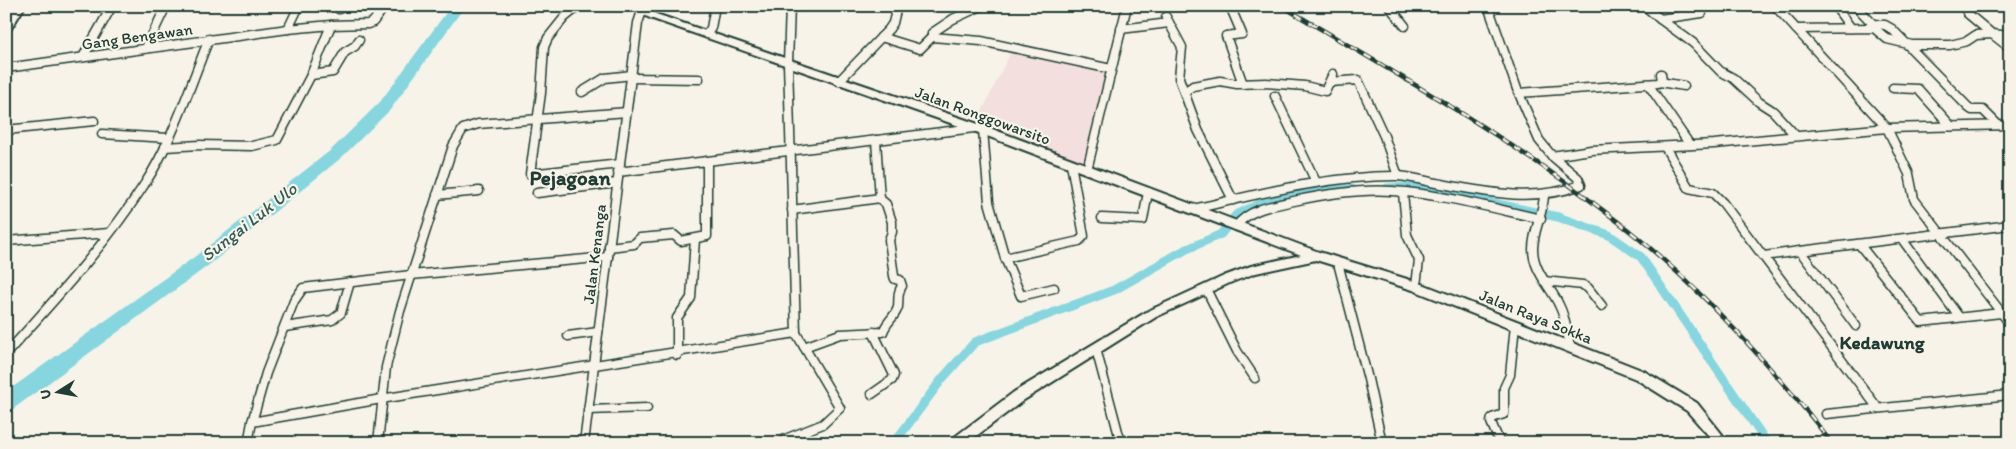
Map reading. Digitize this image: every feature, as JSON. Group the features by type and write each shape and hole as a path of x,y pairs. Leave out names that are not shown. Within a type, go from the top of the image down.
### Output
{"main road":[{"path":"6,30 20,6"},
{"name":"Jalan Ronggowarsito","path":"640,8 788,63 979,129 1316,256"},
{"path":"1291,261 1295,247"},
{"path":"962,441 1018,396 1152,314 1255,269 1316,256"},
{"name":"Jalan Raya Sokka","path":"1316,256 1416,286 1640,375 1664,388 1692,407 1723,443"}],"street":[{"path":"83,57 112,6"},
{"path":"146,48 166,6"},
{"path":"288,29 298,6"},
{"name":"Gang Bengawan","path":"6,68 288,29 368,24 374,22 385,6"},
{"path":"579,6 564,18 548,38 544,47 530,174 532,176 707,161 979,129 989,202 1005,258 1021,296 1054,288"},
{"path":"707,34 711,28 715,6"},
{"path":"784,439 820,425 832,417 840,408 796,334 788,63 790,7 810,6"},
{"path":"839,80 893,23 897,6"},
{"path":"881,37 920,49 932,37 932,33 954,19 981,6"},
{"path":"1087,170 1127,6"},
{"path":"1230,6 1242,34 1226,36 1244,84"},
{"path":"1389,6 1406,26"},
{"path":"1192,209 1316,182 1398,176 1468,188 1544,196 1558,194 1582,185 1578,178 1552,156 1539,140 1519,93 1488,6"},
{"path":"1645,6 1693,43 1722,72 1733,78 1759,102 1773,111 1796,136"},
{"path":"1775,6 1887,128 1909,174 1913,196 2010,324"},
{"path":"1835,6 1852,28"},
{"path":"1856,6 1870,22 1888,26 1968,107 1972,110 1983,110 2006,126"},
{"name":"Jalan Kenanga","path":"584,443 640,8"},
{"path":"1660,19 1702,13"},
{"path":"1967,13 2010,48"},
{"path":"1122,29 1168,20 1182,50 1179,75 1184,92 1201,137 1233,200"},
{"path":"165,147 211,144 246,148 265,145 279,137 311,75 331,25"},
{"path":"1796,29 1875,28 1887,39 1908,45 1950,45 1967,41 1976,35 2010,36"},
{"path":"932,37 981,41 1111,68"},
{"path":"6,354 67,288 144,185 165,147 209,39"},
{"path":"311,75 333,72 345,52 355,46 359,40"},
{"path":"1184,92 1193,86 1220,81 1244,84 1266,83 1280,86 1305,86 1325,91 1333,74"},
{"path":"1660,82 1663,80 1662,74"},
{"path":"582,92 604,78 699,79"},
{"path":"1330,82 1357,80 1384,136 1398,176"},
{"path":"1519,93 1660,82 1684,86"},
{"path":"1648,84 1690,145"},
{"path":"1893,88 1918,89 1951,126"},
{"path":"1275,96 1316,182"},
{"path":"378,443 386,367 411,276 437,194 453,146 462,129 478,124 627,112"},
{"path":"6,130 94,121"},
{"path":"1552,156 1591,150 1665,147 1887,128 2006,126"},
{"path":"102,134 168,138"},
{"path":"804,348 840,334 884,332 885,324 898,308 898,292 902,286 900,280 895,279 894,276 889,240 892,232 892,222 886,204 880,198 876,140"},
{"path":"1665,147 1689,188 1713,193 1764,256 1877,407"},
{"path":"609,247 632,244 640,238 674,235 681,241 708,235 707,161"},
{"path":"1005,258 1079,240 1084,236 1070,164"},
{"path":"537,193 617,183"},
{"path":"437,194 480,191"},
{"path":"1102,218 1116,217 1142,220 1148,192"},
{"path":"1234,225 1253,212 1300,200 1373,192 1404,193 1458,201 1542,218"},
{"path":"1404,193 1407,235 1419,260 1416,286"},
{"path":"1544,196 1542,218 1533,240 1533,256 1544,281 1558,302 1570,347"},
{"path":"792,210 880,198"},
{"path":"1764,256 2010,225"},
{"path":"6,241 109,233"},
{"path":"677,355 677,318 691,298 695,239"},
{"path":"1902,239 1959,317"},
{"path":"1859,244 1921,322 2001,313"},
{"path":"1800,251 1856,326"},
{"path":"248,443 261,389 296,300 304,288 608,258"},
{"path":"1338,263 1368,378 1382,443"},
{"path":"1544,281 1583,285 1588,288 1602,306"},
{"path":"285,327 332,320 338,317 341,313 350,282"},
{"path":"1206,289 1236,352 1254,378"},
{"path":"1499,441 1491,422 1492,418 1504,414 1504,388 1510,375 1515,325"},
{"path":"568,336 598,332"},
{"path":"872,394 892,380 894,376 873,332"},
{"path":"252,422 383,398 677,355 796,334"},
{"path":"1096,349 1121,443"},
{"path":"1826,414 1877,407 2010,395"},
{"path":"588,410 647,408"}],"shaded area":[{"path":"1013,47 1109,65 1086,166 974,128"}],"waterway":[{"name":"Sungai Luk Ulo","path":"6,403 203,260 336,154 385,106 458,6"},
{"path":"1387,188 1406,187 1447,193 1558,217 1609,235 1641,257 1767,443"},
{"path":"894,443 942,379 975,342 1114,290 1185,250 1221,234 1236,215 1259,204 1331,189 1352,189"}],"railway":[{"path":"1282,6 1486,129 1566,182 1626,228 1669,264 1728,323 1800,402 1831,443"}],"district":[{"name":"Pejagoan","path":"570,178"},
{"name":"Kedawung","path":"1882,342"}]}
